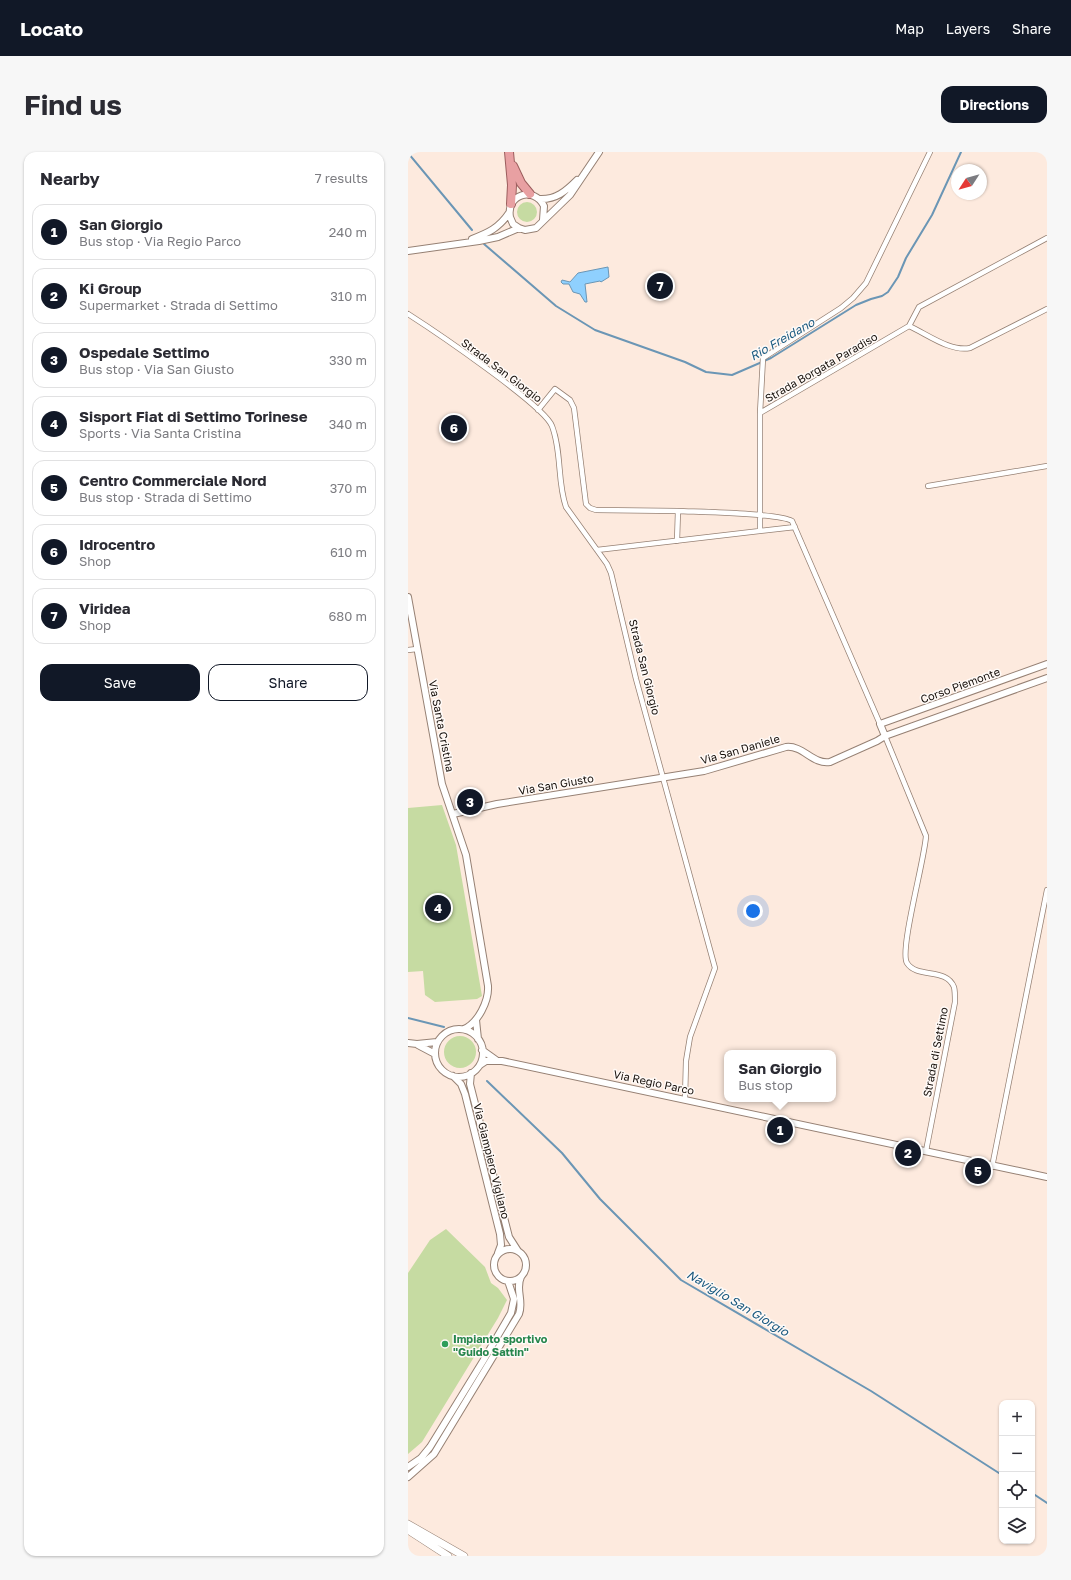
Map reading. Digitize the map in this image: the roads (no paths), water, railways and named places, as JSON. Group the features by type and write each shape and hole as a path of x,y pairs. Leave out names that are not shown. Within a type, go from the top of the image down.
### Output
{"highway":[{"path":"509,152 511,161 521,183 530,194"},
{"path":"511,161 511,204"}],"main road":[{"path":"408,1524 464,1556"},
{"path":"408,1530 448,1556"}],"street":[{"path":"408,251 479,241 498,237 519,228 530,230 540,224 570,196 599,152"},
{"path":"760,413 763,358 841,308 853,298 866,283 930,152"},
{"path":"539,199 552,198 562,194 583,175"},
{"path":"466,242 494,230 503,222 509,213 511,204 519,196 530,194 539,199 544,206 543,220"},
{"path":"509,213 511,220 519,228"},
{"path":"1047,238 919,307 909,326 955,348 964,349 970,348 1047,309"},
{"name":"Strada San Giorgio","path":"408,314 433,331 548,419 555,435 562,497 566,507 597,550 611,573 636,679 715,968 690,1037 686,1061 685,1099"},
{"name":"Strada Borgata Paradiso","path":"760,531 760,413 909,326"},
{"path":"538,410 555,389 570,400 574,408 586,504 590,508 596,510 678,511 787,518 795,527 885,736"},
{"path":"928,486 1047,466"},
{"path":"677,542 678,511"},
{"path":"597,550 677,542 795,527"},
{"name":"Via Santa Cristina","path":"408,597 442,784 466,855 488,986 487,997 476,1020 464,1030"},
{"path":"408,650 417,649"},
{"name":"Corso Piemonte","path":"880,724 1047,664"},
{"name":"Corso Piemonte","path":"885,736 1047,678"},
{"path":"944,701 948,713"},
{"name":"Via San Daniele","path":"663,776 704,771 788,746 797,748 823,762 830,762 885,736"},
{"name":"Strada di Settimo","path":"885,736 926,836 925,852 904,954 906,962 913,970 945,977 954,986 955,1002 926,1151"},
{"name":"Via San Giusto","path":"453,814 497,804 663,776"},
{"path":"992,1167 1047,890"},
{"path":"476,1020 478,1039 482,1050 480,1065 471,1073 461,1077 453,1076 440,1068 435,1054 437,1042 448,1031 464,1030 472,1033 478,1039"},
{"path":"408,1043 417,1044 437,1042"},
{"path":"417,1044 435,1054"},
{"name":"Via Regio Parco","path":"482,1050 496,1060 926,1151"},
{"name":"Via Regio Parco","path":"480,1065 496,1060"},
{"name":"Via Giampiero Vigliano","path":"471,1073 470,1084 509,1238 518,1251"},
{"name":"Via Giampiero Vigliano","path":"453,1076 461,1084 465,1094 500,1234 501,1245 498,1254"},
{"path":"926,1151 992,1167 1047,1177"},
{"path":"408,1477 434,1454 519,1314 521,1301 519,1286 521,1277 526,1270 525,1259 518,1251 507,1249 498,1254 494,1263 494,1268 499,1277 508,1281 521,1277"},
{"path":"408,1467 421,1458 430,1447 502,1329 514,1304 514,1294 508,1281"}],"water":[{"path":"608,267 609,277 601,282 585,284 587,302 585,302 580,294 573,292 569,284 563,284 561,282 562,280 570,282 578,273"}],"waterway":[{"name":"Rio Freidano","path":"484,244 556,306 595,330 685,362 706,372 732,375 771,358 856,305 882,296 888,292 898,277 906,258 932,215 961,152"},
{"name":"Rio Freidano","path":"408,153 472,230"},
{"path":"408,1018 444,1027"},
{"name":"Naviglio San Giorgio","path":"487,1081 562,1153 600,1199 681,1280 871,1391 999,1473"},
{"name":"Naviglio San Giorgio","path":"1035,1495 1047,1503"}],"place":[{"name":"Viridea","path":"660,286"},
{"name":"Idrocentro","path":"454,428"},
{"name":"Ospedale Settimo","path":"470,802"},
{"name":"Sisport Fiat di Settimo Torinese","path":"438,908"},
{"name":"San Giorgio","path":"780,1130"},
{"name":"Ki Group","path":"908,1153"},
{"name":"Centro Commerciale Nord","path":"978,1171"},
{"name":"Impianto sportivo \"Guido Sattin\"","path":"445,1344"}]}
